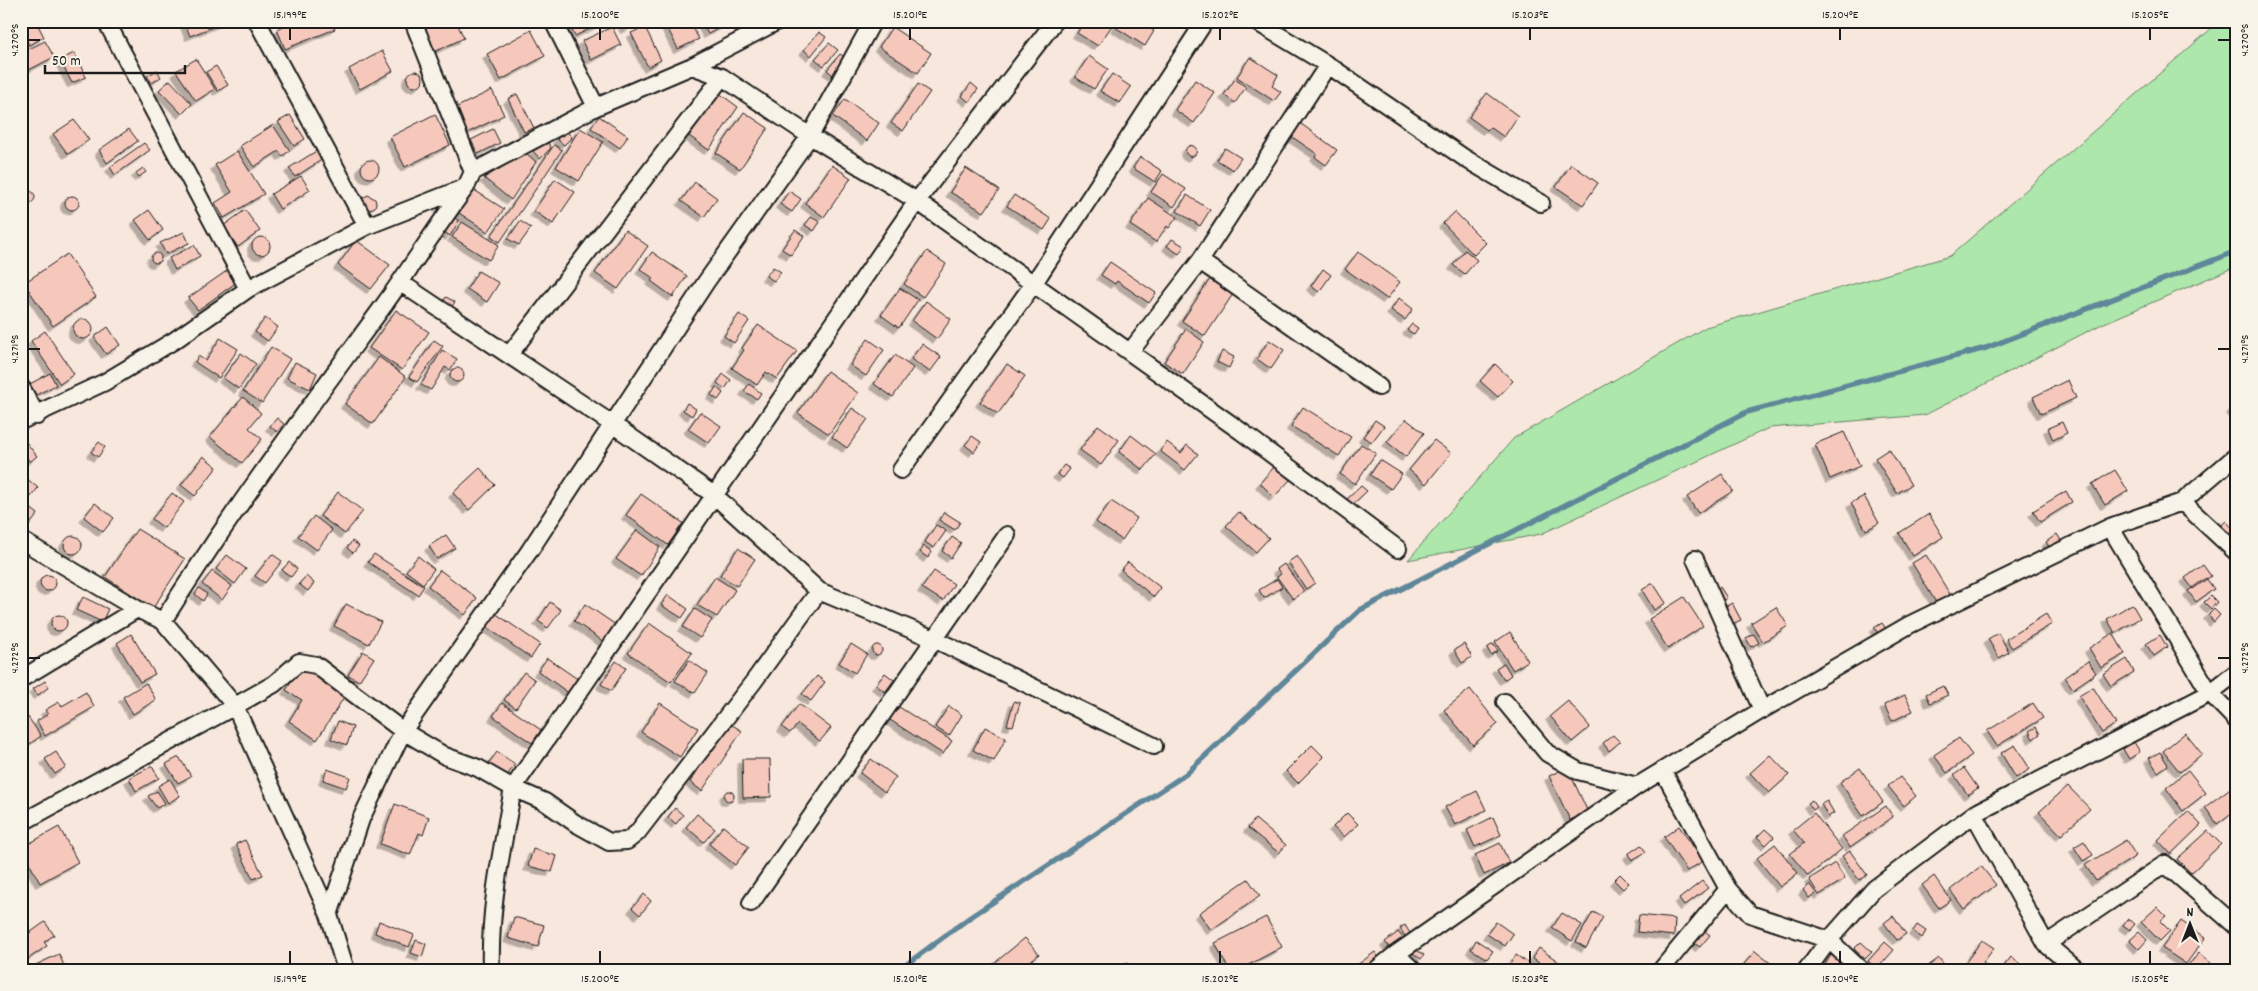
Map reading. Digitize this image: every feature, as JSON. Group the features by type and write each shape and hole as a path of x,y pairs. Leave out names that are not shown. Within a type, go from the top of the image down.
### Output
{"street":[{"path":"106,21 248,288"},
{"path":"257,21 367,226"},
{"path":"413,21 474,172"},
{"path":"553,21 596,107"},
{"path":"163,621 193,573 254,485 401,283 436,227 466,187 474,172 596,107 692,66 778,21"},
{"path":"329,915 361,819 403,731 530,550 706,282 810,136 873,21"},
{"path":"491,970 490,935 494,884 513,788 836,321 917,200 1056,21"},
{"path":"901,470 1034,283 1205,21"},
{"path":"1255,21 1328,65 1466,159 1540,203"},
{"path":"1130,352 1200,261 1328,65"},
{"path":"692,66 722,77 810,136 917,200 1130,352 1398,549"},
{"path":"509,355 722,77"},
{"path":"21,421 37,416 105,382 174,340 248,288 367,226 466,187"},
{"path":"1200,261 1379,387"},
{"path":"401,283 612,424 714,495 819,591 934,639 1154,746"},
{"path":"21,387 37,416"},
{"path":"1376,970 1396,954 1637,786 1762,710 1909,625 2110,527 2182,502 2237,456"},
{"path":"2182,502 2237,553"},
{"path":"2110,527 2210,693 2237,721"},
{"path":"751,903 1008,535"},
{"path":"21,540 137,609 163,621 235,706 329,915 346,970"},
{"path":"1695,560 1762,710"},
{"path":"21,823 274,684 298,662 316,665 403,731 445,756 478,768 513,788 545,802 575,823 609,842 627,842 637,833 754,681 819,591"},
{"path":"21,679 137,609"},
{"path":"1808,970 1829,940 1874,889 1974,814 2210,693 2237,672"},
{"path":"1505,702 1547,753 1578,771 1637,786"},
{"path":"1663,771 1728,889 1750,914 1829,940 1861,970"},
{"path":"1974,814 2046,944 2077,970"},
{"path":"2046,944 2165,864 2237,927"},
{"path":"1661,970 1728,889"},
{"path":"1396,954 1413,970"}],"green space":[{"path":"2220,21 2237,21 2237,266 2102,324 1925,415 1769,428 1541,534 1408,560 1514,438 1706,327 1950,256"}],"building":[{"path":"21,21 36,21 44,37 29,45 21,29"},
{"path":"184,21 225,21 225,22 190,36"},
{"path":"295,21 332,21 335,29 285,49 277,29"},
{"path":"439,21 456,21 464,38 430,54 419,31"},
{"path":"567,21 606,21 575,36"},
{"path":"621,21 641,21 625,29"},
{"path":"664,21 689,21 699,39 678,49"},
{"path":"701,21 732,21 708,34"},
{"path":"1085,21 1115,21 1098,46 1077,33"},
{"path":"1119,21 1139,21 1154,31 1145,46 1115,27"},
{"path":"612,27 621,45 591,60 582,41"},
{"path":"645,27 661,60 648,67 631,33"},
{"path":"892,27 931,53 918,73 879,47"},
{"path":"531,30 545,56 501,80 487,54"},
{"path":"819,32 826,37 811,56 804,50"},
{"path":"45,41 54,57 21,74 21,53"},
{"path":"829,43 838,50 824,66 815,59"},
{"path":"382,51 393,71 360,89 349,69"},
{"path":"74,53 86,77 72,83 60,60"},
{"path":"840,54 847,59 833,75 827,70"},
{"path":"1089,56 1108,69 1094,89 1075,77"},
{"path":"1250,57 1278,75 1272,86 1281,92 1274,101 1237,77"},
{"path":"196,59 215,89 196,101 176,71"},
{"path":"216,66 228,85 218,91 206,72"},
{"path":"157,70 161,77 152,83 147,76"},
{"path":"415,71 421,73 423,79 421,85 415,87 409,85 407,79 409,73"},
{"path":"1112,74 1131,87 1120,103 1100,91"},
{"path":"1235,79 1246,87 1235,103 1224,95"},
{"path":"170,80 192,104 182,114 159,90"},
{"path":"1195,80 1215,93 1194,123 1175,110"},
{"path":"971,83 978,89 969,102 962,96"},
{"path":"918,84 930,92 903,131 891,123"},
{"path":"492,90 504,115 467,133 455,108"},
{"path":"719,93 738,107 709,150 689,136"},
{"path":"1487,93 1518,116 1504,137 1490,127 1487,130 1469,117"},
{"path":"517,94 534,128 524,132 508,99"},
{"path":"845,99 879,123 867,141 833,116"},
{"path":"744,112 768,128 740,169 716,153"},
{"path":"435,114 450,145 405,167 390,137"},
{"path":"290,115 305,139 294,146 278,122"},
{"path":"599,116 628,136 620,148 591,128"},
{"path":"74,120 89,140 68,154 53,134"},
{"path":"1297,121 1337,150 1326,165 1315,157 1317,154 1288,134"},
{"path":"273,125 290,151 282,156 279,151 254,167 240,146"},
{"path":"580,128 603,142 579,181 556,167"},
{"path":"129,129 138,141 107,163 99,150"},
{"path":"493,129 500,143 478,154 471,140"},
{"path":"566,131 572,137 564,145 557,139"},
{"path":"144,143 150,150 115,175 110,167"},
{"path":"548,143 551,148 540,159 533,151"},
{"path":"554,145 562,150 500,242 491,236"},
{"path":"1189,146 1193,146 1196,151 1195,155 1189,156 1186,153 1186,149"},
{"path":"1225,148 1241,158 1233,170 1217,160"},
{"path":"318,150 323,159 295,177 289,168"},
{"path":"237,151 264,194 224,218 215,203 232,192 215,165"},
{"path":"526,153 536,162 511,200 484,178"},
{"path":"1140,157 1162,171 1155,182 1133,168"},
{"path":"366,160 374,160 379,165 377,176 366,178 361,173 361,165"},
{"path":"1571,164 1598,183 1583,205 1556,187"},
{"path":"832,165 851,178 824,217 805,203"},
{"path":"143,168 146,172 139,177 136,173"},
{"path":"966,168 999,190 984,212 950,192"},
{"path":"1163,174 1186,189 1174,207 1151,192"},
{"path":"301,176 310,190 280,209 271,194"},
{"path":"555,179 575,192 553,224 534,211"},
{"path":"695,182 717,198 704,217 681,201"},
{"path":"471,188 504,209 488,232 456,211"},
{"path":"27,191 31,191 35,197 31,203 27,203 23,199 23,195"},
{"path":"789,191 801,199 792,212 780,204"},
{"path":"368,195 375,199 376,203 375,207 368,211 361,199"},
{"path":"1014,195 1051,219 1044,230 1007,206"},
{"path":"1187,195 1210,210 1200,226 1177,211"},
{"path":"69,196 75,196 79,203 75,210 69,210 65,206 65,200"},
{"path":"1148,198 1177,217 1169,228 1167,226 1156,242 1130,225"},
{"path":"149,210 163,230 150,240 135,220"},
{"path":"245,210 260,231 238,247 223,226"},
{"path":"1455,212 1486,243 1474,255 1443,223"},
{"path":"452,216 459,221 450,236 443,231"},
{"path":"811,217 820,222 814,231 805,225"},
{"path":"520,221 531,228 519,245 508,239"},
{"path":"462,222 499,245 489,260 452,237"},
{"path":"625,230 648,246 618,289 595,273"},
{"path":"795,230 804,236 791,255 782,249"},
{"path":"184,232 189,243 166,254 160,243"},
{"path":"261,237 267,240 270,246 267,252 261,255 255,252 252,246 255,240"},
{"path":"1172,239 1184,246 1179,254 1167,246"},
{"path":"356,240 390,265 371,289 338,265"},
{"path":"194,245 200,256 175,270 169,258"},
{"path":"1465,250 1477,260 1465,274 1453,265"},
{"path":"927,251 946,264 923,297 904,284"},
{"path":"652,252 687,276 673,297 651,281 653,278 640,269"},
{"path":"1358,252 1400,282 1387,299 1345,269"},
{"path":"154,253 158,253 161,258 160,262 154,263 151,260 151,256"},
{"path":"67,254 96,297 53,326 24,283"},
{"path":"1110,262 1156,293 1149,303 1117,281 1115,284 1101,275"},
{"path":"773,267 781,272 774,281 766,276"},
{"path":"1323,269 1331,275 1319,292 1311,286"},
{"path":"228,270 237,282 198,310 188,298"},
{"path":"478,271 499,283 487,302 467,289"},
{"path":"1212,276 1235,291 1205,336 1182,321"},
{"path":"900,288 918,300 899,328 881,315"},
{"path":"446,297 455,302 448,312 440,307"},
{"path":"1399,298 1413,309 1405,320 1391,310"},
{"path":"926,301 951,319 937,339 912,321"},
{"path":"396,310 429,332 402,370 369,348"},
{"path":"739,314 749,321 734,343 724,336"},
{"path":"265,318 278,327 268,341 255,332"},
{"path":"83,319 90,322 93,329 90,336 83,339 76,336 73,329 76,322"},
{"path":"1412,324 1418,328 1414,334 1407,330"},
{"path":"758,325 797,351 777,379 766,372 757,385 732,368 744,350 742,348"},
{"path":"108,327 120,345 106,354 94,337"},
{"path":"1186,329 1204,342 1183,374 1164,362"},
{"path":"45,331 74,374 60,384 31,341"},
{"path":"220,338 238,349 219,378 195,362 198,356 206,361"},
{"path":"868,339 884,350 866,376 850,365"},
{"path":"434,340 443,346 417,382 409,377"},
{"path":"1269,340 1284,350 1271,369 1257,359"},
{"path":"922,344 941,357 930,372 911,359"},
{"path":"271,347 290,359 262,403 243,391"},
{"path":"442,350 457,359 450,370 445,367 431,390 421,385"},
{"path":"1222,351 1234,357 1229,368 1217,362"},
{"path":"241,353 256,364 239,389 223,378"},
{"path":"895,355 913,368 893,397 874,384"},
{"path":"379,357 406,377 373,424 345,404"},
{"path":"295,362 317,373 310,389 287,378"},
{"path":"1007,364 1025,376 998,414 980,402"},
{"path":"1495,364 1513,381 1498,397 1480,381"},
{"path":"454,368 460,368 464,375 460,382 454,382 450,378 450,372"},
{"path":"827,371 858,393 829,434 798,413"},
{"path":"50,373 56,385 36,395 30,384"},
{"path":"723,374 731,380 725,389 717,383"},
{"path":"2068,380 2076,398 2041,414 2033,397"},
{"path":"749,384 761,393 757,399 744,391"},
{"path":"716,387 723,393 718,400 711,395"},
{"path":"243,397 261,413 249,428 262,439 242,463 210,437"},
{"path":"687,403 696,409 692,416 683,410"},
{"path":"2237,403 2237,417 2230,410"},
{"path":"1303,407 1351,437 1339,456 1291,426"},
{"path":"852,408 868,419 847,448 832,437"},
{"path":"700,412 721,426 709,443 688,429"},
{"path":"277,418 284,424 277,432 270,426"},
{"path":"1406,419 1424,433 1406,457 1387,442"},
{"path":"1375,420 1384,426 1372,442 1363,437"},
{"path":"2062,422 2067,433 2053,440 2048,428"},
{"path":"1098,425 1119,440 1101,465 1080,450"},
{"path":"1844,432 1860,466 1830,479 1815,444"},
{"path":"1131,435 1156,454 1143,470 1119,452"},
{"path":"21,436 37,456 30,462 21,450"},
{"path":"972,436 981,442 974,452 965,445"},
{"path":"1434,440 1451,453 1426,484 1409,470"},
{"path":"99,442 105,447 98,457 91,452"},
{"path":"1167,442 1181,453 1187,445 1198,454 1185,470 1160,451"},
{"path":"1361,444 1376,453 1355,484 1340,474"},
{"path":"1889,449 1911,485 1897,493 1875,458"},
{"path":"203,456 217,467 195,496 181,485"},
{"path":"1380,460 1402,474 1391,489 1370,475"},
{"path":"1064,465 1070,469 1063,478 1057,474"},
{"path":"1275,466 1290,480 1274,497 1260,483"},
{"path":"480,468 495,485 469,510 453,493"},
{"path":"2115,470 2128,491 2105,505 2092,484"},
{"path":"1722,474 1733,491 1698,513 1687,497"},
{"path":"25,477 38,488 25,504 38,514 25,531 21,528 21,481"},
{"path":"1361,486 1367,491 1350,507 1345,501"},
{"path":"2066,491 2072,502 2040,522 2033,511"},
{"path":"338,492 363,511 345,534 320,516"},
{"path":"172,493 184,502 164,528 152,519"},
{"path":"641,494 683,523 668,545 626,515"},
{"path":"1864,496 1879,523 1866,530 1851,503"},
{"path":"1111,501 1137,518 1122,540 1096,522"},
{"path":"95,503 114,518 103,532 84,517"},
{"path":"944,512 960,522 955,530 939,520"},
{"path":"1239,512 1269,538 1256,552 1226,526"},
{"path":"1929,514 1943,537 1913,556 1899,533"},
{"path":"314,516 332,530 317,550 298,536"},
{"path":"2226,521 2237,533 2237,547 2217,529"},
{"path":"936,525 946,531 934,548 925,542"},
{"path":"137,529 185,559 153,608 105,577"},
{"path":"637,530 660,547 641,576 616,559"},
{"path":"2057,534 2063,544 2052,551 2046,542"},
{"path":"446,535 455,548 437,559 429,546"},
{"path":"73,536 79,539 82,545 79,551 73,554 67,551 64,545 67,539"},
{"path":"952,537 961,543 951,558 942,551"},
{"path":"352,541 359,546 353,553 347,548"},
{"path":"924,546 932,552 928,558 920,552"},
{"path":"738,548 755,559 737,586 720,575"},
{"path":"272,554 282,561 265,583 255,576"},
{"path":"374,554 424,586 418,595 368,562"},
{"path":"227,555 246,569 235,584 216,569"},
{"path":"1926,555 1951,596 1937,604 1912,563"},
{"path":"418,556 434,569 423,584 406,571"},
{"path":"1297,556 1315,583 1306,589 1288,562"},
{"path":"289,562 297,569 291,577 282,570"},
{"path":"1128,562 1161,588 1154,597 1121,570"},
{"path":"1284,564 1304,591 1293,599 1277,577 1281,574 1277,569"},
{"path":"2203,565 2211,576 2193,589 2185,578"},
{"path":"440,570 477,598 465,615 428,586"},
{"path":"212,571 232,586 222,600 202,584"},
{"path":"934,571 954,584 943,601 922,588"},
{"path":"45,575 51,575 56,580 54,589 45,591 40,586 40,580"},
{"path":"306,576 314,583 308,591 299,584"},
{"path":"715,577 735,590 717,617 697,605"},
{"path":"2206,578 2214,589 2196,602 2188,591"},
{"path":"1277,579 1282,587 1264,598 1259,590"},
{"path":"1653,583 1666,603 1654,610 1642,590"},
{"path":"1720,587 1727,598 1719,603 1712,592"},
{"path":"199,588 207,594 203,601 195,594"},
{"path":"668,595 688,609 682,618 661,605"},
{"path":"2211,596 2217,602 2211,609 2204,602"},
{"path":"83,597 108,609 102,622 76,610"},
{"path":"1684,597 1703,626 1668,649 1649,619"},
{"path":"550,602 561,610 548,628 538,621"},
{"path":"1732,603 1741,620 1730,625 1721,609"},
{"path":"346,604 381,622 369,644 334,626"},
{"path":"585,604 616,625 604,642 574,621"},
{"path":"2132,604 2140,618 2115,633 2107,619"},
{"path":"1776,607 1788,626 1763,642 1751,623"},
{"path":"695,609 712,620 700,638 683,627"},
{"path":"2214,609 2220,615 2214,622 2208,615"},
{"path":"495,613 540,644 531,658 485,626"},
{"path":"2046,614 2052,624 2012,648 2006,639"},
{"path":"56,615 62,615 67,620 65,629 56,631 51,626 51,620"},
{"path":"649,623 692,653 671,682 628,653"},
{"path":"1882,623 1887,630 1880,635 1874,628"},
{"path":"1510,632 1528,661 1513,670 1495,642"},
{"path":"1998,633 2009,652 1999,658 1988,639"},
{"path":"2113,633 2125,654 2101,668 2089,648"},
{"path":"131,634 155,674 140,682 117,643"},
{"path":"1754,634 1759,643 1751,647 1746,638"},
{"path":"2160,635 2167,647 2154,656 2146,644"},
{"path":"851,644 867,654 855,673 839,663"},
{"path":"1464,644 1472,657 1462,663 1454,650"},
{"path":"1493,644 1498,651 1491,655 1487,648"},
{"path":"875,645 879,645 882,650 881,654 875,655 872,652 872,648"},
{"path":"363,651 374,658 359,681 348,675"},
{"path":"547,658 579,680 570,694 538,671"},
{"path":"2127,659 2134,672 2111,686 2103,674"},
{"path":"689,660 708,673 695,693 675,681"},
{"path":"616,661 626,668 611,691 601,684"},
{"path":"2088,661 2096,673 2073,689 2065,677"},
{"path":"1504,663 1511,675 1504,680 1496,668"},
{"path":"302,666 346,694 317,740 289,721 302,700 286,690"},
{"path":"524,672 535,680 516,708 504,700"},
{"path":"885,673 894,680 885,692 876,685"},
{"path":"817,676 825,682 811,701 802,694"},
{"path":"45,681 49,687 38,695 33,689"},
{"path":"146,683 156,700 133,714 123,697"},
{"path":"1943,686 1948,695 1930,703 1926,694"},
{"path":"2093,687 2116,724 2102,733 2079,696"},
{"path":"1470,689 1498,724 1473,745 1444,710"},
{"path":"86,692 94,707 45,736 37,721 48,714 45,710 59,702 62,706"},
{"path":"1905,695 1913,711 1892,721 1884,705"},
{"path":"1014,701 1020,703 1013,726 1007,725"},
{"path":"1568,701 1590,727 1572,742 1550,716"},
{"path":"502,703 541,730 532,743 493,716"},
{"path":"660,703 698,728 680,757 641,732"},
{"path":"2033,703 2043,718 1997,746 1987,731"},
{"path":"799,704 831,728 820,741 798,724 790,733 782,727"},
{"path":"896,705 952,741 943,754 887,718"},
{"path":"949,706 962,715 949,736 935,727"},
{"path":"28,717 41,736 21,750 21,722"},
{"path":"338,721 353,727 347,745 331,739"},
{"path":"729,723 742,731 702,791 690,782"},
{"path":"985,727 1006,738 994,761 973,750"},
{"path":"2036,727 2040,734 2033,739 2029,731"},
{"path":"2185,733 2202,754 2180,772 2163,751"},
{"path":"1613,735 1620,742 1609,751 1603,743"},
{"path":"1959,738 1972,755 1947,773 1934,755"},
{"path":"2134,742 2140,752 2129,759 2123,749"},
{"path":"1312,745 1324,757 1298,783 1286,771"},
{"path":"2015,745 2030,769 2016,778 2001,753"},
{"path":"56,752 66,767 55,774 45,759"},
{"path":"497,752 515,764 507,776 488,764"},
{"path":"2160,752 2168,765 2158,772 2149,758"},
{"path":"1770,755 1789,775 1769,793 1750,773"},
{"path":"179,757 191,776 178,783 166,764"},
{"path":"742,759 770,759 771,797 743,798"},
{"path":"871,759 896,777 885,792 860,773"},
{"path":"152,766 159,778 136,791 129,778"},
{"path":"1567,767 1588,812 1570,820 1549,776"},
{"path":"1860,768 1883,802 1863,816 1840,782"},
{"path":"1964,768 1978,788 1968,795 1954,775"},
{"path":"327,769 350,777 346,788 323,780"},
{"path":"2188,770 2206,793 2183,811 2166,788"},
{"path":"1900,777 1916,796 1904,806 1888,786"},
{"path":"170,779 180,796 168,803 158,786"},
{"path":"2237,783 2237,809 2217,824 2205,807"},
{"path":"2068,786 2090,809 2061,835 2039,812"},
{"path":"157,791 165,803 157,808 148,796"},
{"path":"729,791 734,796 729,801 724,796"},
{"path":"1477,791 1486,810 1455,825 1445,807"},
{"path":"21,799 28,810 21,815"},
{"path":"1812,800 1817,807 1813,810 1808,803"},
{"path":"1827,801 1834,813 1828,817 1821,804"},
{"path":"395,804 429,817 423,835 419,833 410,855 380,844"},
{"path":"1886,806 1893,817 1850,847 1842,836"},
{"path":"675,808 683,815 676,824 668,817"},
{"path":"2188,811 2201,825 2171,854 2158,840"},
{"path":"1347,813 1358,824 1344,837 1333,827"},
{"path":"1814,813 1842,849 1808,876 1790,854 1804,843 1793,830"},
{"path":"697,814 715,829 704,842 686,827"},
{"path":"1493,817 1501,835 1475,847 1467,830"},
{"path":"1255,819 1286,845 1279,853 1248,828"},
{"path":"723,826 749,847 735,865 709,844"},
{"path":"1679,826 1703,861 1687,871 1664,837"},
{"path":"59,827 78,862 40,883 21,848"},
{"path":"1765,829 1774,837 1766,845 1757,837"},
{"path":"2208,831 2221,844 2191,873 2177,859"},
{"path":"245,840 263,875 253,879 236,844"},
{"path":"2126,840 2136,856 2096,881 2085,865"},
{"path":"2084,841 2093,855 2083,861 2074,847"},
{"path":"1500,843 1509,863 1484,875 1475,855"},
{"path":"1775,844 1798,873 1780,887 1757,858"},
{"path":"1641,845 1646,852 1632,860 1628,854"},
{"path":"533,849 557,856 552,872 528,866"},
{"path":"1850,851 1867,875 1859,880 1842,856"},
{"path":"1835,863 1845,879 1819,895 1809,879"},
{"path":"1981,866 1996,885 1964,909 1950,890"},
{"path":"1620,874 1629,883 1623,889 1614,880"},
{"path":"1934,876 1951,900 1939,908 1922,885"},
{"path":"1248,879 1260,896 1211,930 1199,913"},
{"path":"1702,881 1708,888 1684,906 1679,899"},
{"path":"1809,884 1816,893 1809,898 1803,890"},
{"path":"644,894 651,901 640,915 632,908"},
{"path":"2157,907 2166,916 2160,921 2170,931 2160,941 2141,922"},
{"path":"1593,912 1603,917 1586,948 1576,942"},
{"path":"1562,913 1582,925 1572,941 1552,928"},
{"path":"1639,915 1675,919 1674,936 1637,932"},
{"path":"1893,916 1906,934 1897,940 1884,923"},
{"path":"514,917 544,925 538,947 508,938"},
{"path":"1266,917 1282,947 1239,970 1229,970 1215,943"},
{"path":"2127,919 2135,924 2130,930 2123,925"},
{"path":"379,921 414,935 409,947 375,933"},
{"path":"2181,921 2205,938 2186,964 2162,948"},
{"path":"45,922 54,935 44,942 47,946 25,961 21,955 21,939"},
{"path":"1496,922 1513,934 1505,946 1487,934"},
{"path":"1405,925 1411,935 1406,938 1400,928"},
{"path":"1917,925 1926,931 1922,938 1913,931"},
{"path":"1701,928 1710,935 1700,947 1691,941"},
{"path":"1398,932 1403,938 1390,948 1385,942"},
{"path":"2139,932 2147,940 2139,949 2130,940"},
{"path":"1025,938 1039,954 1019,970 986,970"},
{"path":"416,940 426,944 422,957 411,953"},
{"path":"1476,940 1493,951 1487,959 1471,949"},
{"path":"1982,940 1994,948 1983,963 1992,970 1974,970 1965,963"},
{"path":"1861,942 1872,952 1865,959 1854,949"},
{"path":"1885,942 1894,950 1877,969 1868,961"},
{"path":"1539,948 1569,969 1549,970 1532,958"},
{"path":"1415,949 1424,955 1421,959 1412,953"},
{"path":"1755,951 1773,965 1770,970 1740,969"},
{"path":"1375,952 1379,958 1360,970 1357,965"},
{"path":"2199,953 2219,970 2188,970 2186,968"},
{"path":"59,954 65,968 59,970 25,970"},
{"path":"1516,955 1538,970 1506,970"},
{"path":"1831,955 1852,970 1831,970 1825,965"},
{"path":"2011,957 2027,969 2001,970"},
{"path":"1939,958 1948,970 1923,970"},
{"path":"1127,963 1133,970 1119,970"},
{"path":"2140,963 2150,970 2135,970"}],"waterway":[{"path":"899,970 969,918 1186,774 1360,610 1747,412 1986,348 2237,251"}]}
